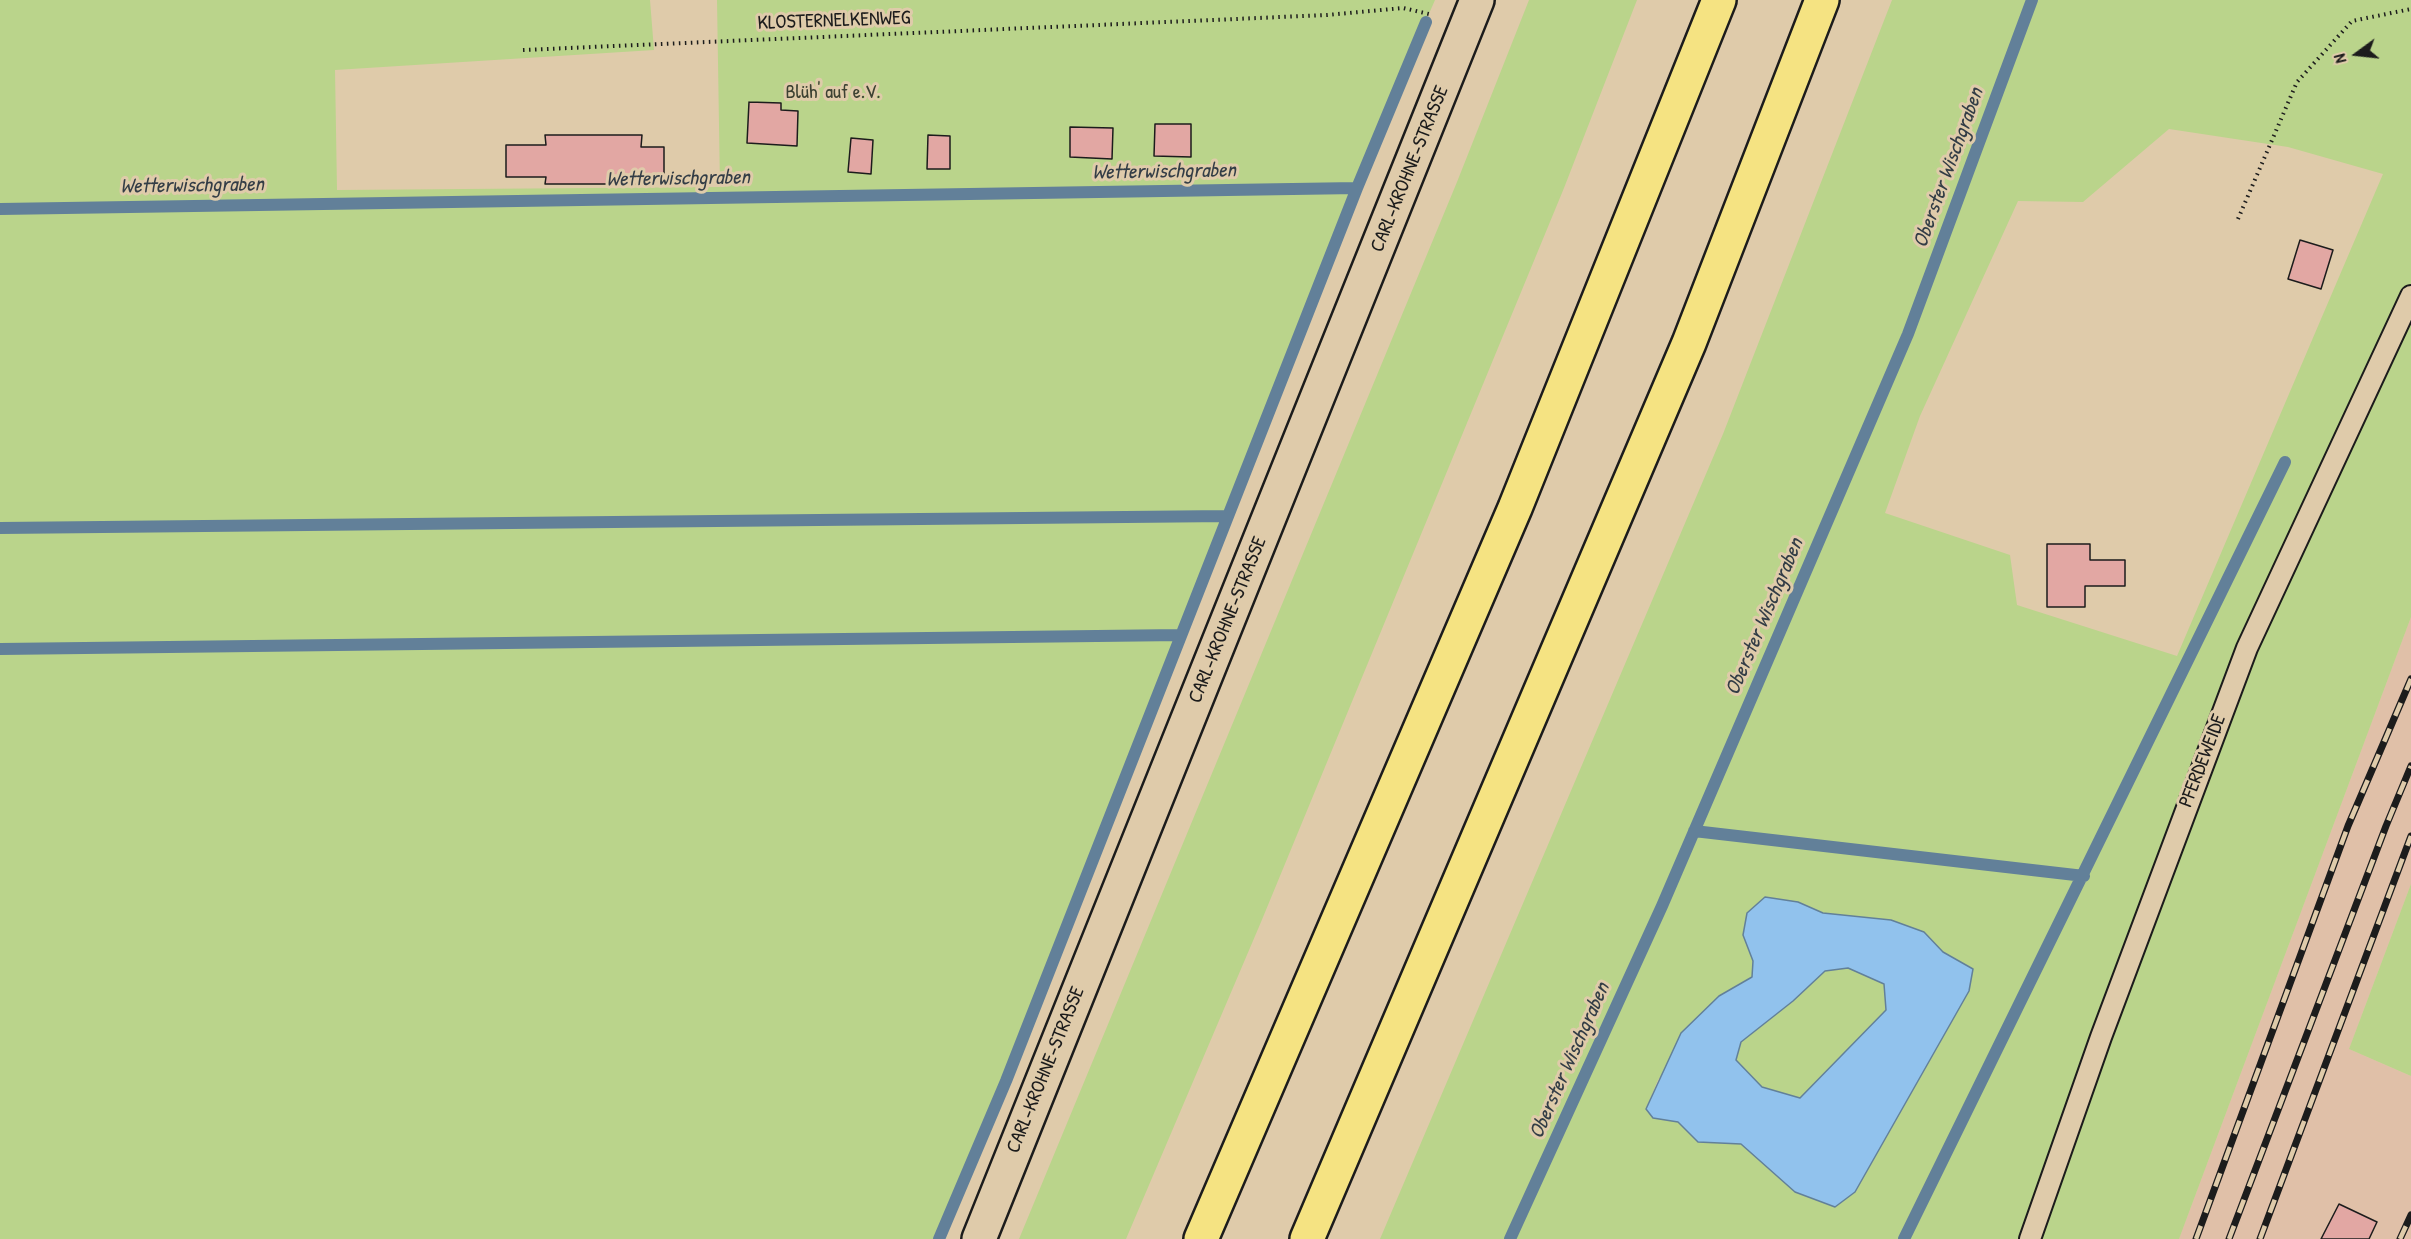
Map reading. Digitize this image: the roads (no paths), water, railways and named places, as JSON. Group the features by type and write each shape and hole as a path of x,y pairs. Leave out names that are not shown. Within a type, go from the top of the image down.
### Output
{"highway":[{"path":"1201,1239 1515,508 1719,0"},
{"path":"1307,1239 1689,344 1822,0"}],"street":[{"name":"CARL-KROHNE-STRASSE","path":"979,1239 1473,12"}],"lane":[{"name":"PFERDEWEIDE","path":"2030,1239 2203,759 2247,648 2411,296"}],"water":[{"path":"1765,897 1798,902 1823,913 1891,920 1924,932 1943,952 1973,969 1969,991 1855,1192 1835,1207 1795,1192 1741,1144 1698,1142 1678,1122 1653,1118 1646,1109 1681,1033 1719,996 1752,977 1753,961 1743,935 1747,913","holes":["1848,968 1884,984 1886,1010 1800,1098 1762,1087 1736,1060 1741,1042 1793,1001 1825,971"]}],"waterway":[{"name":"Oberster Wischgraben","path":"1510,1239 1662,906 1908,334 2032,0"},
{"path":"939,1239 1006,1081 1357,188 1426,22"},
{"name":"Wetterwischgraben","path":"0,209 1357,188"},
{"path":"1904,1239 2285,462"},
{"path":"0,528 1228,516"},
{"path":"0,649 1181,635"},
{"path":"1694,831 2084,876"}],"railway":[{"path":"2196,1239 2348,826 2411,679"},
{"path":"2229,1239 2411,766"},
{"path":"2260,1239 2411,836"},
{"path":"2400,1239 2411,1215"}],"park label":[{"name":"Blüh' auf e.V.","path":"833,93"}]}
